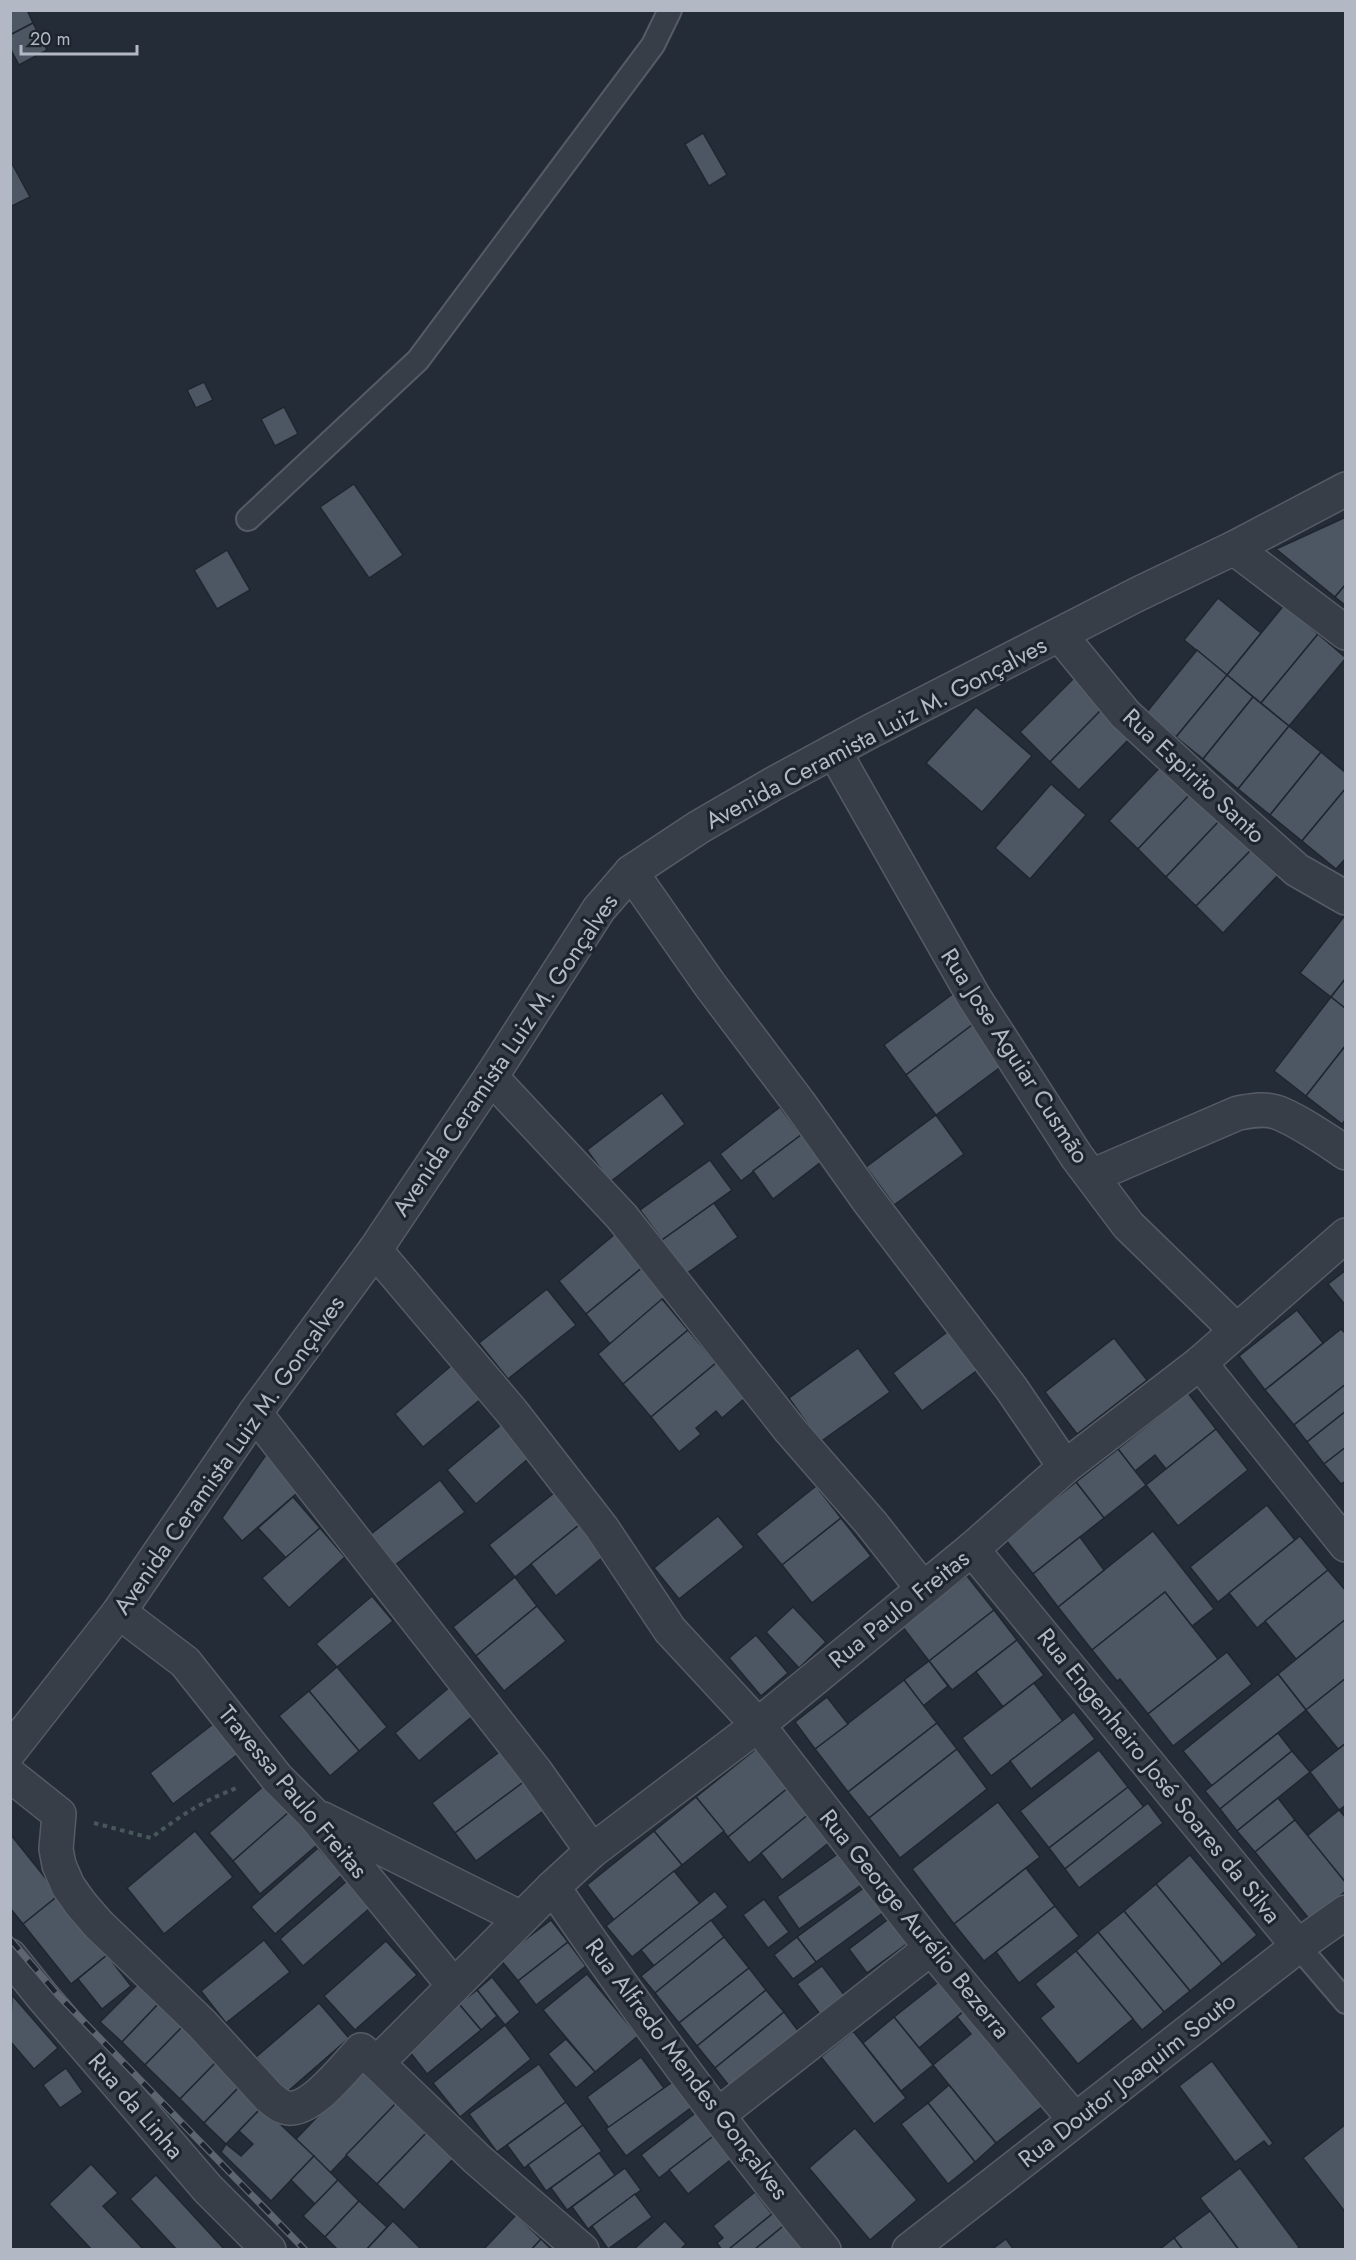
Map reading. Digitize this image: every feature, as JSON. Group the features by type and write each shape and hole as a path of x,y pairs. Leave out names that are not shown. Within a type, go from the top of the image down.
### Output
{"street":[{"name":"Avenida Ceramista Luiz M. Gonçalves","path":"10,1751 119,1612 255,1413 375,1250 491,1077 599,909 631,872 699,827 834,751 1346,489"},
{"path":"1234,548 1346,633"},
{"name":"Rua Espirito Santo","path":"1060,635 1125,714 1194,778 1297,870 1346,898"},
{"name":"Rua Jose Aguiar Cusmão","path":"834,751 974,997 1092,1176 1128,1225 1237,1331"},
{"path":"631,872 710,985 799,1103 868,1200 1011,1388 1065,1467"},
{"path":"491,1077 622,1217 790,1430 871,1523 923,1589"},
{"path":"1092,1176 1238,1113 1258,1109 1276,1112 1346,1153"},
{"name":"Rua Paulo Freitas","path":"377,2063 521,1918 592,1851 758,1725 972,1549 1065,1467 1200,1364 1346,1235"},
{"name":"Rua George Aurélio Bezerra","path":"375,1250 512,1412 561,1475 602,1528 670,1630 758,1725 931,1948 1075,2120"},
{"path":"1200,1364 1346,1545"},
{"path":"255,1413 536,1772 592,1851"},
{"name":"Rua Engenheiro José Soares da Silva","path":"972,1549 1298,1946"},
{"name":"Travessa Paulo Freitas","path":"119,1612 185,1662 277,1778 313,1814 454,1986"},
{"path":"10,1775 59,1814 56,1850 59,1865 68,1886 80,1903 98,1924 202,2024 268,2096 281,2106 290,2109 299,2107 321,2092 361,2050 477,2159 582,2250"},
{"path":"313,1814 521,1918"},
{"name":"Rua Alfredo Mendes Gonçalves","path":"553,1887 608,1967 718,2115 824,2250"},
{"name":"Rua Doutor Joaquim Souto","path":"909,2250 1298,1946 1346,1912"},
{"path":"718,2115 931,1948"},
{"name":"Rua da Linha","path":"10,1956 208,2189 269,2250"}],"lane":[{"path":"248,519 418,360 653,45 670,10"},
{"name":"Rua Engenheiro José Soares da Silva","path":"1298,1946 1346,2002"}],"path":[{"path":"59,1814 151,1838 185,1812 206,1800 247,1783 277,1778"}],"building":[{"path":"10,10 27,10 33,23 10,35"},
{"path":"33,23 47,50 19,65 10,48 10,35"},
{"path":"703,133 727,175 709,186 685,144"},
{"path":"10,160 30,197 10,207"},
{"path":"204,382 213,400 196,408 187,390"},
{"path":"284,407 298,434 275,446 261,419"},
{"path":"354,484 403,555 369,578 320,507"},
{"path":"1346,517 1346,584 1335,597 1276,549"},
{"path":"227,550 250,590 217,609 194,570"},
{"path":"1346,584 1346,606 1335,597"},
{"path":"1218,598 1261,633 1227,675 1184,640"},
{"path":"1284,605 1318,634 1261,703 1227,675"},
{"path":"1318,634 1346,658 1289,726 1261,703"},
{"path":"1197,650 1227,675 1176,737 1146,713"},
{"path":"1227,675 1253,697 1203,759 1176,737"},
{"path":"1076,676 1105,706 1050,762 1020,732"},
{"path":"1253,697 1289,726 1238,789 1203,759"},
{"path":"1105,706 1134,734 1079,790 1050,762"},
{"path":"976,707 1032,756 982,812 926,763"},
{"path":"1289,726 1321,752 1270,815 1238,789"},
{"path":"1321,752 1346,773 1346,788 1302,841 1270,815"},
{"path":"1164,763 1193,791 1138,849 1109,821"},
{"path":"1051,784 1086,815 1030,879 995,848"},
{"path":"1346,788 1346,858 1336,869 1302,841"},
{"path":"1193,791 1221,819 1166,877 1138,849"},
{"path":"1221,819 1252,849 1196,906 1166,877"},
{"path":"1252,849 1279,874 1223,933 1196,906"},
{"path":"1346,914 1346,978 1331,997 1300,973"},
{"path":"1346,978 1346,1009 1331,997"},
{"path":"954,993 976,1022 906,1075 884,1045"},
{"path":"1331,997 1346,1009 1346,1045 1306,1096 1274,1071"},
{"path":"976,1022 1006,1063 936,1115 906,1075"},
{"path":"1346,1045 1346,1119 1342,1124 1306,1096"},
{"path":"662,1093 685,1124 610,1182 587,1150"},
{"path":"780,1107 801,1135 741,1181 720,1154"},
{"path":"936,1115 964,1154 894,1205 866,1167"},
{"path":"801,1135 821,1162 773,1199 753,1171"},
{"path":"710,1160 732,1190 662,1240 640,1210"},
{"path":"714,1203 738,1237 686,1274 662,1240"},
{"path":"621,1229 649,1262 586,1314 559,1281"},
{"path":"649,1262 673,1291 610,1344 586,1314"},
{"path":"1346,1270 1346,1306 1328,1284"},
{"path":"547,1289 576,1325 508,1379 479,1343"},
{"path":"662,1299 688,1330 623,1384 598,1354"},
{"path":"1297,1310 1323,1343 1265,1390 1239,1356"},
{"path":"1341,1329 1346,1334 1346,1384 1294,1425 1265,1390"},
{"path":"688,1330 716,1363 651,1417 623,1384"},
{"path":"950,1330 979,1369 922,1411 893,1373"},
{"path":"1114,1338 1147,1380 1077,1434 1045,1392"},
{"path":"858,1348 890,1392 820,1442 789,1398"},
{"path":"459,1359 488,1393 423,1447 395,1414"},
{"path":"716,1363 745,1398 722,1418 716,1411 696,1428 701,1434 679,1452 651,1417"},
{"path":"1346,1384 1346,1411 1307,1442 1294,1425"},
{"path":"1188,1393 1216,1429 1166,1469 1155,1455 1135,1471 1118,1449"},
{"path":"1346,1411 1346,1447 1324,1464 1307,1442"},
{"path":"508,1419 536,1452 476,1504 447,1470"},
{"path":"1216,1429 1248,1470 1178,1526 1146,1485"},
{"path":"1346,1447 1346,1481 1341,1484 1324,1464"},
{"path":"270,1449 304,1487 242,1541 222,1518"},
{"path":"1118,1449 1146,1485 1104,1518 1076,1482"},
{"path":"440,1480 465,1512 395,1565 371,1534"},
{"path":"1076,1482 1104,1518 1033,1574 1005,1539"},
{"path":"816,1486 841,1518 782,1565 756,1534"},
{"path":"559,1489 584,1521 515,1577 489,1545"},
{"path":"293,1497 320,1528 286,1558 258,1528"},
{"path":"1267,1505 1295,1540 1218,1602 1190,1567"},
{"path":"718,1516 744,1547 679,1599 654,1568"},
{"path":"841,1518 871,1556 812,1603 782,1565"},
{"path":"584,1521 609,1552 556,1596 531,1564"},
{"path":"320,1528 345,1557 289,1608 262,1578"},
{"path":"1153,1531 1214,1609 1192,1626 1165,1592 1092,1650 1058,1607"},
{"path":"1300,1536 1328,1570 1257,1628 1229,1593"},
{"path":"1080,1537 1104,1570 1058,1607 1033,1574"},
{"path":"1328,1570 1346,1591 1346,1619 1296,1659 1265,1621"},
{"path":"967,1576 994,1610 929,1661 902,1626"},
{"path":"515,1577 537,1606 476,1656 453,1627"},
{"path":"1165,1592 1218,1659 1148,1714 1120,1679 1117,1681 1092,1650"},
{"path":"372,1596 393,1621 337,1667 316,1644"},
{"path":"537,1606 566,1641 504,1691 476,1656"},
{"path":"793,1607 826,1642 799,1668 766,1632"},
{"path":"994,1610 1017,1640 952,1690 929,1661"},
{"path":"1346,1619 1346,1678 1306,1710 1278,1674"},
{"path":"756,1635 788,1673 761,1696 729,1658"},
{"path":"1017,1640 1044,1675 1003,1707 976,1672"},
{"path":"1227,1652 1252,1684 1173,1746 1148,1714"},
{"path":"929,1661 948,1686 923,1706 904,1680"},
{"path":"337,1667 387,1727 359,1751 309,1691"},
{"path":"1278,1674 1306,1710 1212,1786 1183,1751"},
{"path":"1346,1678 1346,1743 1338,1749 1306,1710"},
{"path":"904,1680 937,1723 848,1792 815,1749"},
{"path":"1034,1683 1063,1721 991,1776 962,1738"},
{"path":"451,1686 475,1714 419,1761 395,1733"},
{"path":"309,1691 359,1751 330,1776 279,1716"},
{"path":"827,1697 848,1724 815,1749 795,1722"},
{"path":"1074,1712 1095,1739 1031,1789 1010,1761"},
{"path":"217,1721 241,1752 173,1804 150,1773"},
{"path":"937,1723 957,1749 869,1818 848,1792"},
{"path":"1278,1733 1292,1751 1220,1809 1205,1791"},
{"path":"1346,1743 1346,1805 1339,1810 1310,1772"},
{"path":"756,1749 788,1788 728,1837 696,1797"},
{"path":"957,1749 987,1789 900,1858 869,1818"},
{"path":"502,1750 525,1781 455,1833 432,1803"},
{"path":"1099,1750 1128,1787 1049,1848 1020,1811"},
{"path":"1292,1751 1310,1772 1237,1831 1220,1809"},
{"path":"525,1781 546,1809 476,1861 455,1833"},
{"path":"266,1784 289,1812 233,1861 209,1833"},
{"path":"1128,1787 1144,1807 1065,1869 1049,1848"},
{"path":"788,1788 809,1814 749,1863 728,1837"},
{"path":"696,1797 724,1831 682,1865 654,1831"},
{"path":"1278,1798 1295,1820 1255,1852 1237,1831"},
{"path":"998,1802 1040,1857 954,1924 912,1869"},
{"path":"1148,1803 1163,1823 1079,1888 1065,1869"},
{"path":"1339,1810 1346,1818 1346,1883 1307,1836"},
{"path":"289,1812 317,1845 260,1894 233,1861"},
{"path":"809,1814 831,1841 782,1880 761,1853"},
{"path":"1295,1820 1346,1883 1346,1891 1310,1920 1255,1852"},
{"path":"195,1831 233,1877 164,1934 127,1888"},
{"path":"654,1831 682,1865 614,1920 587,1885"},
{"path":"11,1835 59,1895 23,1924 10,1908"},
{"path":"318,1848 342,1875 275,1934 251,1907"},
{"path":"842,1851 864,1883 799,1929 777,1897"},
{"path":"1190,1855 1257,1935 1222,1964 1156,1884"},
{"path":"1026,1868 1055,1906 984,1961 954,1924"},
{"path":"674,1871 700,1903 632,1957 606,1926"},
{"path":"347,1881 370,1908 303,1966 280,1939"},
{"path":"1156,1884 1222,1964 1190,1991 1124,1911"},
{"path":"865,1887 884,1912 816,1962 797,1937"},
{"path":"715,1891 728,1907 654,1966 641,1950"},
{"path":"59,1895 107,1955 71,1984 23,1924"},
{"path":"764,1899 789,1932 768,1948 743,1915"},
{"path":"1055,1906 1079,1936 1019,1983 996,1952"},
{"path":"1124,1911 1190,1991 1164,2012 1098,1932"},
{"path":"890,1918 908,1943 867,1973 849,1949"},
{"path":"551,1920 568,1942 518,1981 500,1959"},
{"path":"711,1920 724,1937 655,1993 641,1976"},
{"path":"1098,1932 1164,2012 1142,2030 1076,1951"},
{"path":"724,1937 749,1968 679,2023 655,1993"},
{"path":"797,1937 816,1962 793,1979 774,1955"},
{"path":"264,1940 290,1972 226,2023 201,1991"},
{"path":"386,1941 417,1975 355,2030 324,1996"},
{"path":"568,1942 586,1966 536,2005 518,1981"},
{"path":"1076,1951 1133,2019 1078,2064 1040,2018 1054,2007 1035,1984"},
{"path":"107,1955 131,1986 102,2009 78,1979"},
{"path":"822,1966 845,1996 820,2014 797,1984"},
{"path":"749,1968 766,1990 697,2046 679,2023"},
{"path":"587,1974 638,2036 595,2072 543,2010"},
{"path":"492,1977 520,2012 505,2025 477,1990"},
{"path":"941,1980 965,2010 919,2048 894,2017"},
{"path":"141,1981 161,2001 122,2042 100,2022"},
{"path":"477,1990 497,2016 481,2030 459,2004"},
{"path":"766,1990 784,2012 715,2068 697,2046"},
{"path":"12,1995 58,2048 34,2069 10,2041"},
{"path":"161,2001 185,2024 145,2065 122,2042"},
{"path":"319,2003 349,2038 286,2093 256,2057"},
{"path":"459,2004 481,2030 427,2074 406,2047"},
{"path":"965,2010 1043,2106 996,2143 933,2065 971,2034 957,2017"},
{"path":"784,2012 799,2032 730,2087 715,2068"},
{"path":"894,2017 933,2065 901,2091 863,2043"},
{"path":"185,2024 220,2058 180,2099 145,2065"},
{"path":"505,2025 531,2059 460,2117 433,2083"},
{"path":"853,2031 906,2098 874,2124 821,2057"},
{"path":"566,2039 595,2072 576,2088 548,2054"},
{"path":"641,2057 664,2088 609,2128 587,2097"},
{"path":"220,2058 244,2082 204,2123 180,2099"},
{"path":"1212,2061 1273,2143 1269,2147 1264,2141 1235,2162 1179,2086"},
{"path":"539,2064 566,2102 497,2152 469,2114"},
{"path":"66,2068 83,2092 60,2108 43,2085"},
{"path":"364,2068 398,2101 330,2173 296,2139"},
{"path":"674,2081 692,2107 626,2156 606,2129"},
{"path":"244,2082 262,2107 226,2144 204,2123"},
{"path":"949,2085 996,2143 975,2162 928,2103"},
{"path":"398,2101 429,2130 377,2184 346,2155"},
{"path":"566,2102 583,2125 524,2168 507,2145"},
{"path":"928,2103 975,2162 948,2184 901,2124"},
{"path":"262,2107 314,2156 271,2201 221,2152 226,2144 241,2156 253,2144 239,2131"},
{"path":"698,2111 716,2134 659,2178 641,2155"},
{"path":"1346,2124 1346,2213 1303,2158"},
{"path":"583,2125 602,2151 546,2191 528,2165"},
{"path":"855,2128 917,2200 870,2240 809,2168"},
{"path":"429,2130 456,2156 404,2210 377,2184"},
{"path":"716,2134 734,2157 688,2194 669,2170"},
{"path":"599,2153 615,2175 567,2210 551,2188"},
{"path":"314,2156 338,2180 315,2204 291,2180"},
{"path":"91,2164 118,2193 103,2206 144,2250 92,2250 49,2204"},
{"path":"625,2168 641,2190 588,2229 572,2207"},
{"path":"1240,2168 1299,2247 1296,2250 1239,2250 1200,2198"},
{"path":"156,2175 225,2250 177,2250 130,2199"},
{"path":"338,2180 359,2201 325,2237 303,2216"},
{"path":"755,2192 772,2214 728,2250 722,2250 717,2243 723,2238 713,2226"},
{"path":"635,2194 652,2217 608,2249 592,2226"},
{"path":"359,2201 387,2227 366,2250 338,2250 325,2237"},
{"path":"777,2210 787,2223 754,2250 728,2250"},
{"path":"1210,2211 1239,2250 1183,2250 1174,2238"},
{"path":"516,2215 541,2239 531,2250 483,2250"},
{"path":"393,2221 422,2250 366,2250"},
{"path":"665,2221 686,2244 680,2250 633,2250"},
{"path":"787,2223 808,2250 754,2250"},
{"path":"1174,2238 1183,2250 1159,2250"},
{"path":"541,2239 552,2250 531,2250"},
{"path":"1006,2239 1014,2250 991,2250"}],"railway":[{"path":"10,1939 57,1994 305,2250"}]}
